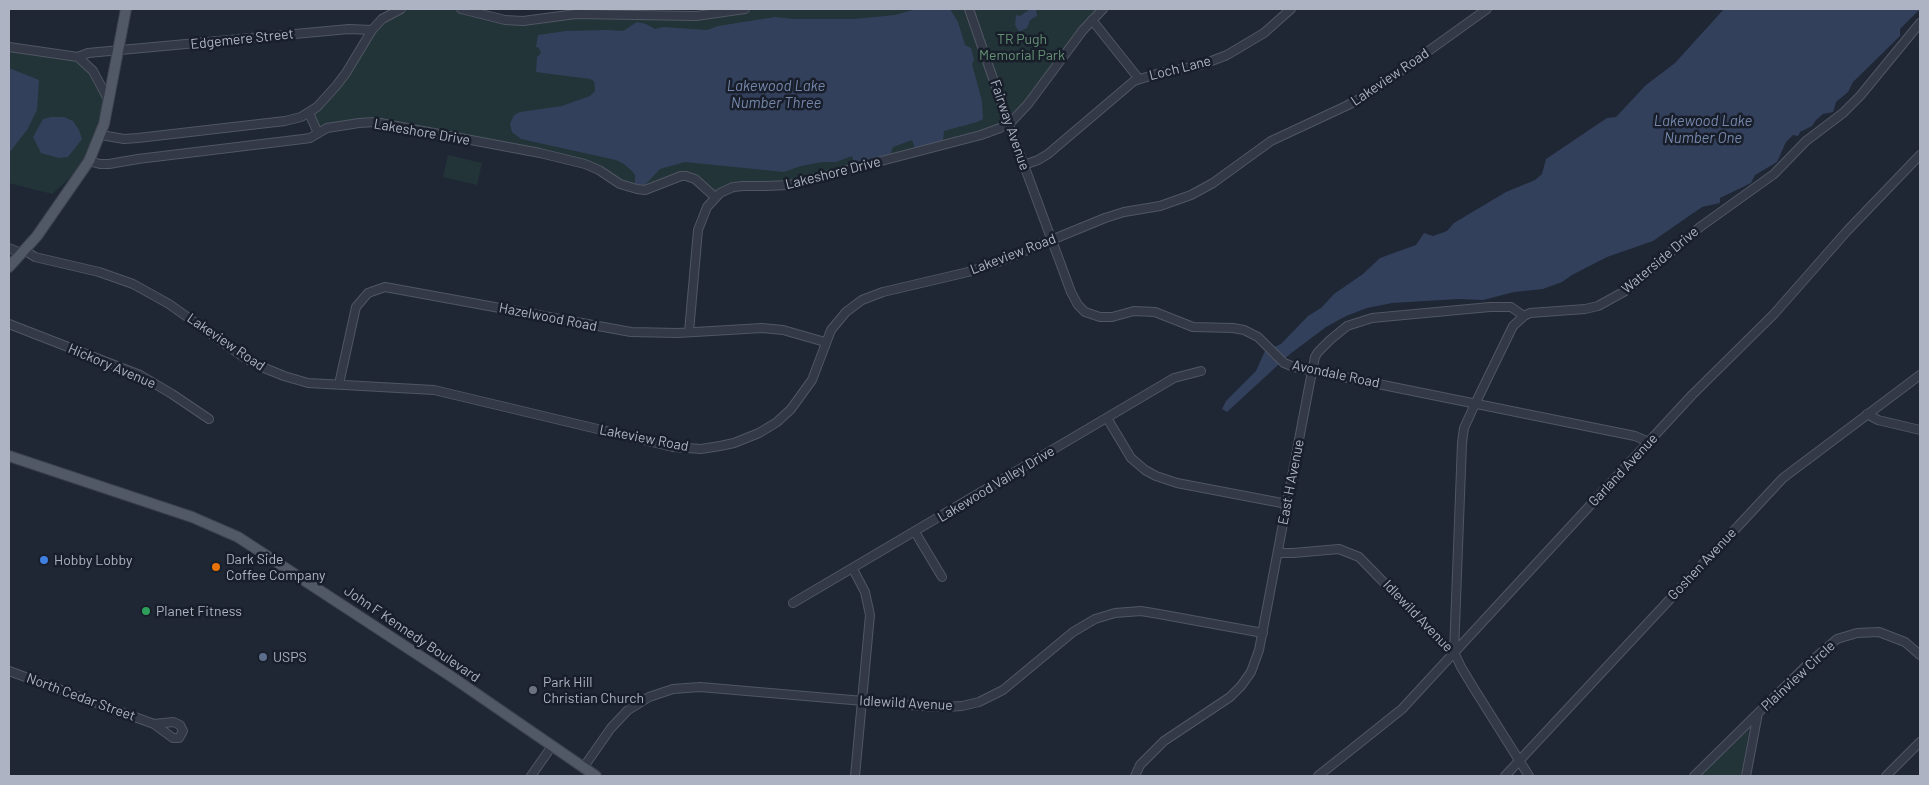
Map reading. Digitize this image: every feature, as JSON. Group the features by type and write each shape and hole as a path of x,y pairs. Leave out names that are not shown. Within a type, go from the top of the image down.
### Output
{"main road":[{"path":"9,267 36,236 89,161 101,135 126,9"},
{"name":"John F Kennedy Boulevard","path":"9,456 192,517 238,538 452,677 596,776"}],"street":[{"path":"101,135 124,139 138,138 297,119 317,107 346,72 372,30 382,19 401,9"},
{"path":"461,9 512,21 576,14 627,12 696,16 745,9"},
{"name":"Fairway Avenue","path":"969,9 1051,240"},
{"name":"Lakeshore Drive","path":"89,161 109,164 303,140 327,128 359,122 392,124 540,153 585,164 629,187 645,190 681,176 686,176 695,179 715,197 733,187 790,184 981,135 1000,128 1012,121 1028,104 1102,9"},
{"name":"Loch Lane","path":"1024,165 1048,154 1125,88 1139,79 1201,65 1227,55 1264,33 1291,9"},
{"name":"Lakeview Road","path":"9,248 35,257 99,272 133,284 170,304 242,356 274,373 308,382 434,390 673,447 701,449 720,446 760,433 786,414 806,391 812,380 825,342 838,321 846,312 862,300 883,292 968,272 993,264 1105,218 1133,210 1160,206 1198,192 1271,141 1367,95 1487,9"},
{"path":"1092,20 1139,79"},
{"name":"Waterside Drive","path":"1524,316 1536,311 1598,306 1627,290 1700,227 1774,174 1806,142 1843,113 1860,96 1920,23"},
{"name":"Edgemere Street","path":"9,48 78,57 88,53 118,50 349,29 372,30"},
{"path":"78,57 93,71 108,99"},
{"path":"309,113 318,133"},
{"name":"Garland Avenue","path":"1318,776 1402,709 1648,442 1692,395 1774,314 1847,232 1920,155"},
{"path":"689,332 698,230 707,207 715,197"},
{"name":"Avondale Road","path":"1051,240 1074,300 1084,312 1091,315 1100,318 1134,311 1155,312 1193,327 1244,330 1258,337 1284,363 1635,436 1648,442"},
{"name":"Hazelwood Road","path":"340,384 356,307 368,293 385,287 631,332 689,332 775,328 825,342"},
{"name":"East H Avenue","path":"1135,776 1140,765 1164,741 1230,697 1251,672 1258,656 1312,370 1318,352 1347,326 1372,318 1490,307 1511,307 1524,316"},
{"path":"1454,652 1464,428 1510,331 1524,316"},
{"name":"Hickory Avenue","path":"9,324 140,376 172,394 209,419"},
{"name":"Lakewood Valley Drive","path":"792,604 1174,378 1201,372"},
{"name":"Goshen Avenue","path":"1505,776 1774,486 1795,467 1920,376"},
{"path":"1867,414 1878,420 1920,430"},
{"path":"1107,418 1132,458 1145,470 1156,476 1177,483 1287,504"},
{"path":"915,532 942,577"},
{"name":"Idlewild Avenue","path":"1278,553 1293,554 1339,548 1354,554 1370,567 1435,635 1454,652 1461,667 1529,776"},
{"path":"853,569 865,592 869,609 855,776"},
{"name":"Idlewild Avenue","path":"583,768 611,728 628,710 649,697 673,689 700,687 944,707 979,702 992,696 1015,682 1055,647 1086,624 1115,613 1135,611 1159,614 1263,633"},
{"name":"Plainview Circle","path":"1694,776 1828,646 1843,636 1867,632 1885,633 1905,642 1920,655"},
{"name":"North Cedar Street","path":"9,671 154,724"},
{"path":"1746,776 1758,713"},
{"path":"1886,776 1920,742"},
{"path":"531,776 552,746"}],"green space":[{"name":"TR Pugh Memorial Park","path":"402,9 460,9 512,21 558,16 675,17 745,9 1103,9 1007,125 894,158 715,197 695,179 681,176 638,186 599,170 508,147 375,122 318,133 309,113 317,107 372,30"},
{"path":"9,47 81,60 110,96 89,161 52,194 9,183"},
{"path":"448,155 482,163 477,185 443,177"},
{"path":"1749,730 1741,776 1700,776 1747,731"}],"water":[{"name":"Lakewood Lake Number Three","path":"916,9 950,9 958,22 965,45 971,48 974,60 972,64 982,101 983,119 944,131 943,141 915,148 912,140 893,147 890,155 854,163 852,156 836,162 822,162 801,166 784,172 685,162 660,169 645,185 635,184 635,175 632,171 616,160 521,139 512,132 510,124 514,115 520,112 562,106 590,96 595,91 594,81 590,79 536,72 537,57 541,53 539,48 536,47 538,35 566,31 623,31 637,22 655,29 663,27 707,30 718,26 775,17 793,19 854,19 895,15"},
{"name":"Lakewood Lake Number One","path":"1724,9 1920,9 1900,29 1900,36 1853,82 1848,92 1836,102 1833,112 1823,114 1812,126 1800,132 1798,136 1793,135 1786,142 1777,162 1755,175 1751,183 1720,198 1720,203 1702,207 1653,241 1607,257 1562,282 1543,289 1514,292 1483,300 1458,299 1392,303 1367,308 1346,316 1326,327 1290,354 1227,412 1222,409 1226,401 1256,371 1265,351 1281,344 1308,316 1321,308 1334,294 1363,274 1380,258 1416,245 1424,233 1433,236 1447,231 1454,223 1506,192 1535,180 1542,174 1546,159 1607,118 1616,117 1646,85 1675,63"},
{"path":"1029,10 1036,10 1037,16 1030,20 1027,28 1019,32 1015,25 1016,15 1020,16"},
{"path":"9,68 39,80 37,110 27,130 9,153"},
{"path":"64,117 73,121 79,130 82,139 68,157 59,158 41,153 33,137 43,119"}],"place":[{"name":"Hobby Lobby","path":"44,560"},
{"name":"Dark Side Coffee Company","path":"216,567"},
{"name":"Planet Fitness","path":"146,611"},
{"name":"USPS","path":"263,657"},
{"name":"Park Hill Christian Church","path":"533,690"}]}
